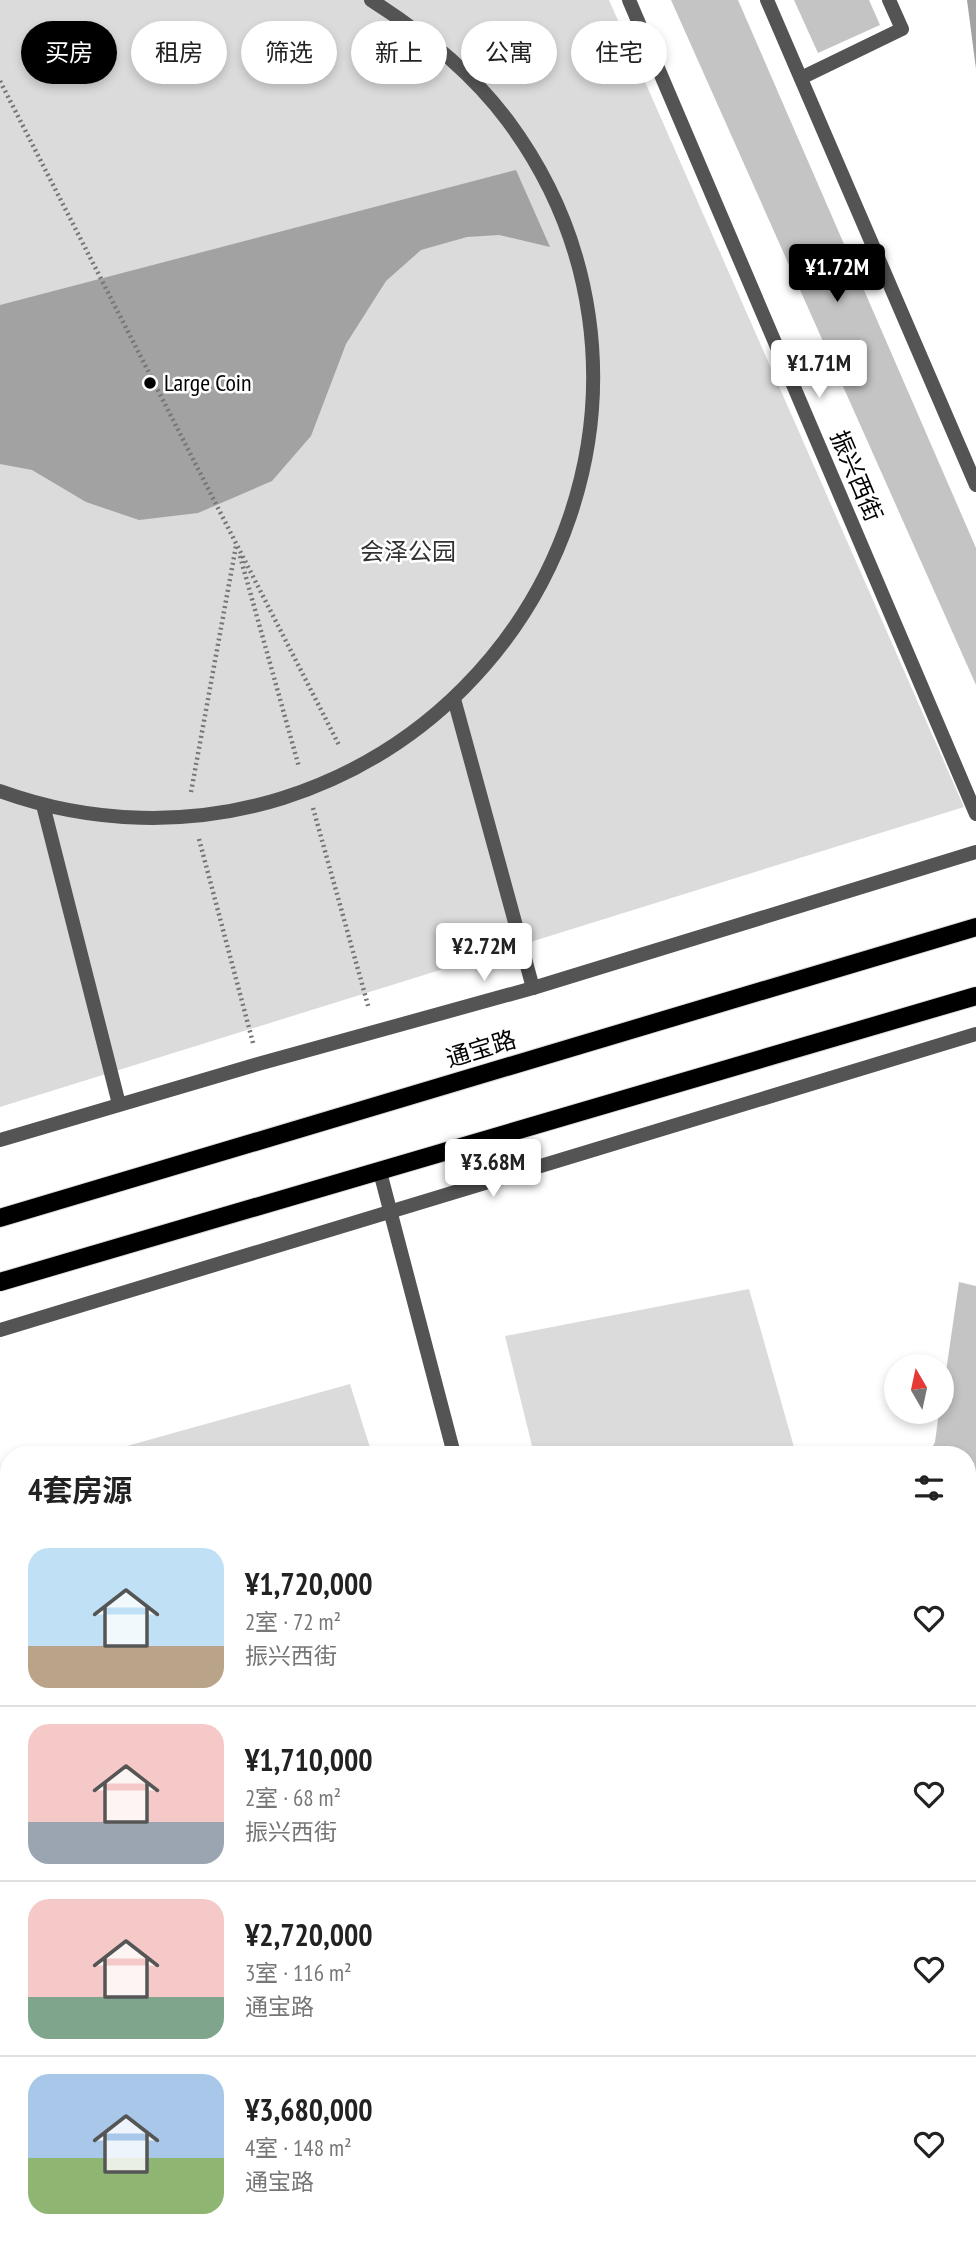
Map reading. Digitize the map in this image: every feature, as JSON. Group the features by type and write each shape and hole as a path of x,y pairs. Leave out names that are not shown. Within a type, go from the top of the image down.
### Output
{"main road":[{"name":"通宝路","path":"0,1218 976,927"},
{"path":"0,1282 976,996"}],"street":[{"path":"0,792 73,812 168,818 215,814 308,790 351,771 393,747 454,699 498,651 526,613 549,571 567,527 580,482 589,435 593,387 591,340 584,293 572,247 534,160 508,121 477,84 434,44 371,0"},
{"name":"振兴西街","path":"629,0 976,814"},
{"path":"767,0 976,485"},
{"path":"801,78 902,29 889,0"},
{"path":"454,699 533,988"},
{"path":"43,804 119,1104"},
{"path":"0,1140 258,1064 533,988 976,852"},
{"path":"0,1329 976,1034"},
{"path":"380,1172 452,1446"}],"path":[{"path":"0,81 342,753"},
{"path":"236,545 375,1031"},
{"path":"236,545 190,796 258,1064"}],"green space":[{"name":"会泽公园","path":"0,0 609,0 618,21 571,21 571,84 646,84 964,807 0,1107"},
{"path":"749,1289 794,1446 532,1446 505,1336"},
{"path":"350,1384 369,1446 127,1446"}],"shaded area":[{"path":"967,0 976,0 976,69"},
{"path":"516,170 550,247 499,235 467,237 421,250 386,281 346,344 311,436 272,481 198,513 139,520 86,502 32,470 0,464 0,305"}],"building":[{"path":"671,0 738,0 976,548 976,685"},
{"path":"794,0 869,0 880,25 818,53"},
{"path":"959,1282 976,1286 976,1446 933,1446 937,1424 954,1424 954,1354 949,1354"}],"place":[{"name":"Large Coin","path":"150,383"}]}
